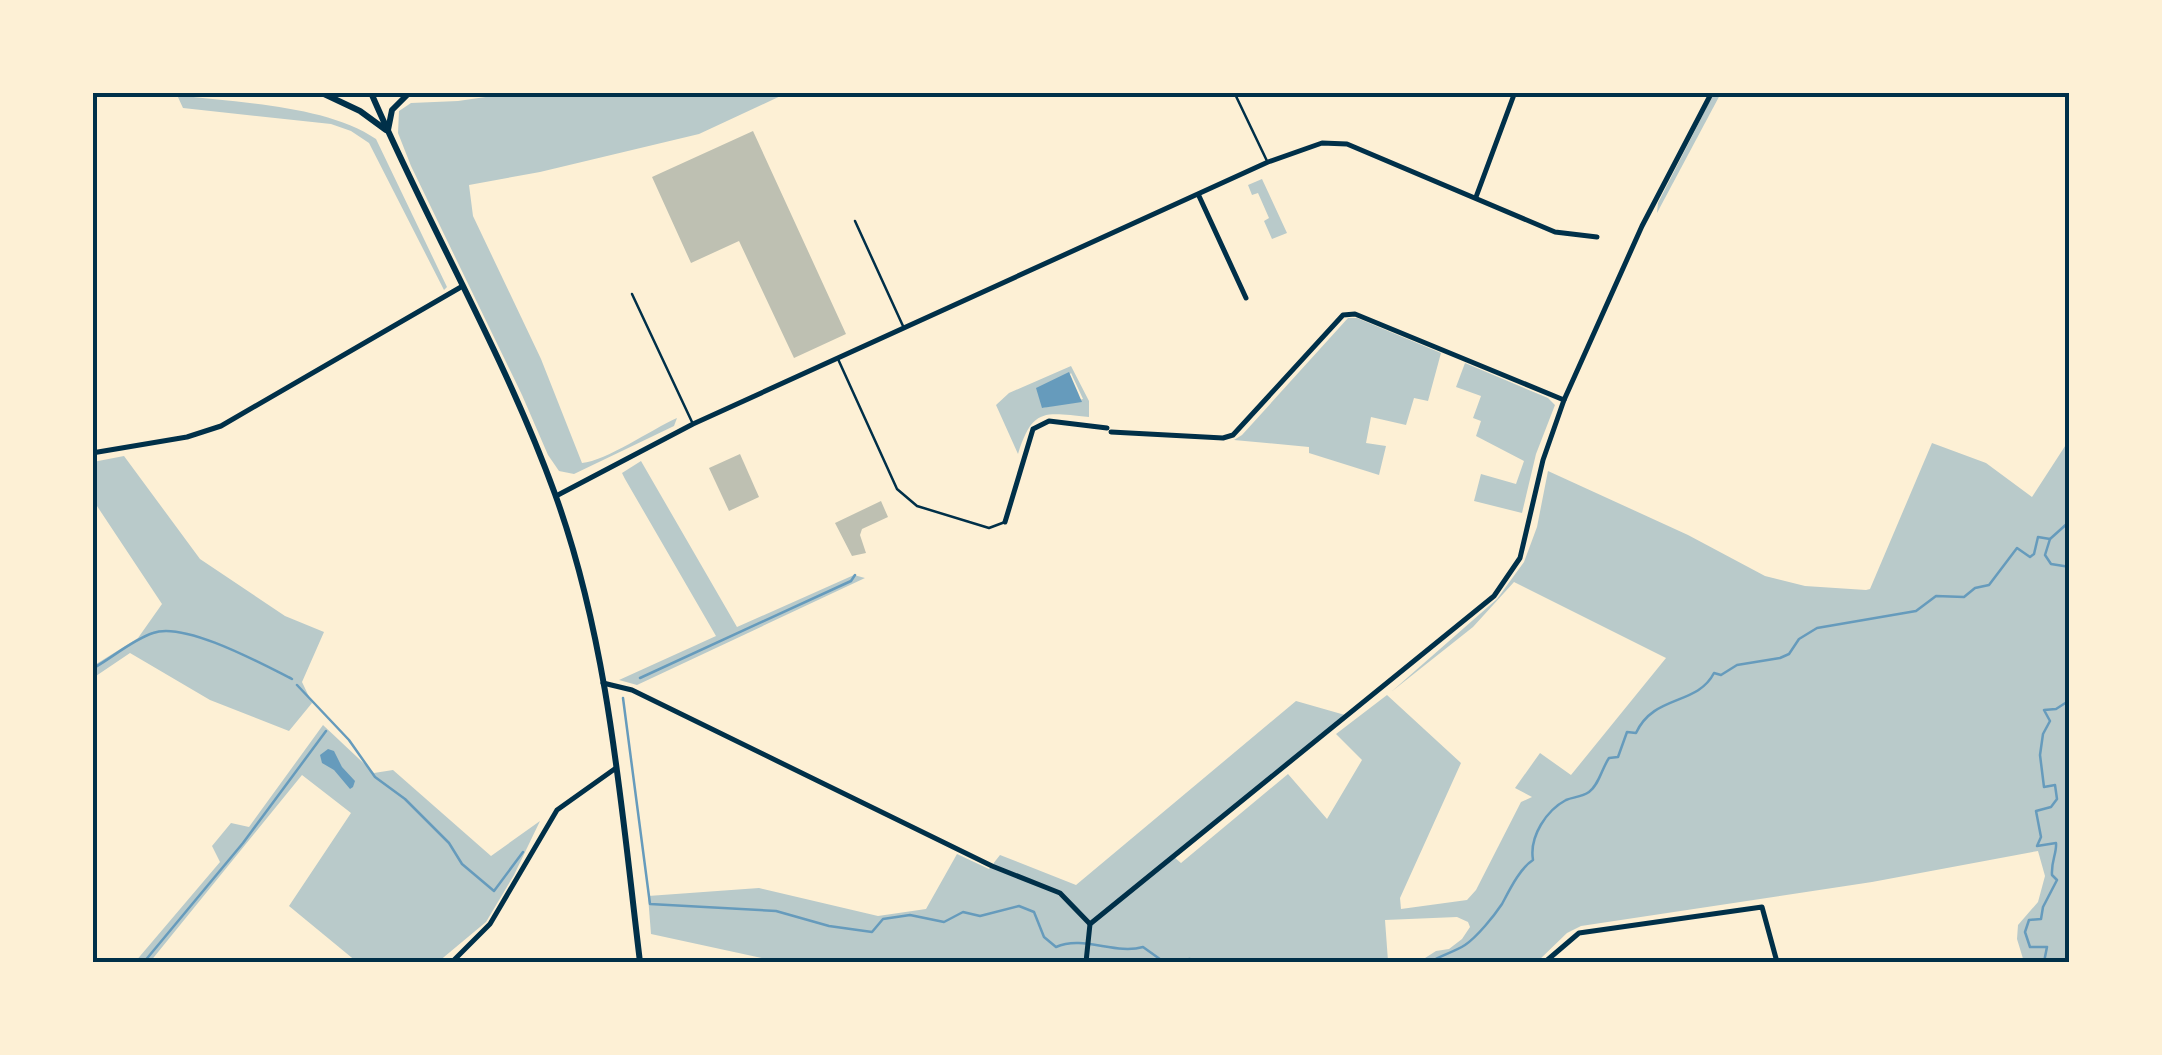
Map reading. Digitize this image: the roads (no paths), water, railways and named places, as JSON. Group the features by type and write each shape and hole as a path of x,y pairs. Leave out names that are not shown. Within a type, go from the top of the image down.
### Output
{"main road":[{"path":"315,92 409,92"},
{"path":"388,131 392,110 409,92"},
{"path":"323,93 388,131"},
{"path":"372,94 511,388 556,496 578,568 602,682 640,962"}],"street":[{"path":"1476,199 1516,92"},
{"path":"1086,962 1090,924 1494,596 1520,558 1543,460 1564,400 1642,226 1712,92"},
{"path":"556,496 693,424 1268,162 1322,142 1347,144 1555,232 1597,237"},
{"path":"1199,195 1246,298"},
{"path":"92,454 188,437 221,426 461,287"},
{"path":"1006,522 1033,429 1050,421 1109,430 1223,438 1233,435 1342,315 1355,314 1564,400"},
{"path":"602,682 632,690 992,866 1060,894 1090,924"},
{"path":"452,962 490,924 556,810 616,768"},
{"path":"1545,962 1579,933 1762,907 1777,962"}],"lane":[{"path":"1234,92 1268,162"},
{"path":"855,221 904,328"},
{"path":"632,294 693,424"},
{"path":"837,358 897,488 917,506 988,528 1006,522"}],"water":[{"path":"1069,372 1082,402 1042,408 1036,388"},
{"path":"328,749 334,751 355,781 350,789 334,770 322,763 320,755"}],"waterway":[{"path":"1430,962 1465,945 1485,926 1519,874 1533,860 1534,842 1546,817 1566,800 1592,789 1609,758 1618,757 1627,732 1636,733 1653,712 1697,691 1714,673 1721,675 1737,665 1789,654 1799,639 1817,628 1916,611 1936,596 1964,597 1975,588 1989,585 2017,548 2030,557 2038,537 2050,539 2070,521"},
{"path":"2050,539 2045,555 2051,564 2070,567"},
{"path":"640,678 851,581 855,575"},
{"path":"92,669 137,640 167,631 203,638 292,679"},
{"path":"297,685 349,740 375,777 405,799 449,843 462,864 494,891 523,852"},
{"path":"623,698 650,904 776,911 829,926 872,932 883,919 910,915 944,922 963,912 980,916 1019,906 1034,912 1044,937 1056,947 1077,943 1121,949 1143,947 1164,962 1196,962"},
{"path":"2044,962 2047,947 2030,947 2025,932 2029,920 2041,919 2057,880 2052,875 2056,843 2037,846 2041,837 2036,811 2051,807 2057,799 2055,785 2044,787 2040,755 2043,734 2050,721 2044,710 2056,709 2070,700"},
{"path":"144,962 243,843 326,731"}]}
